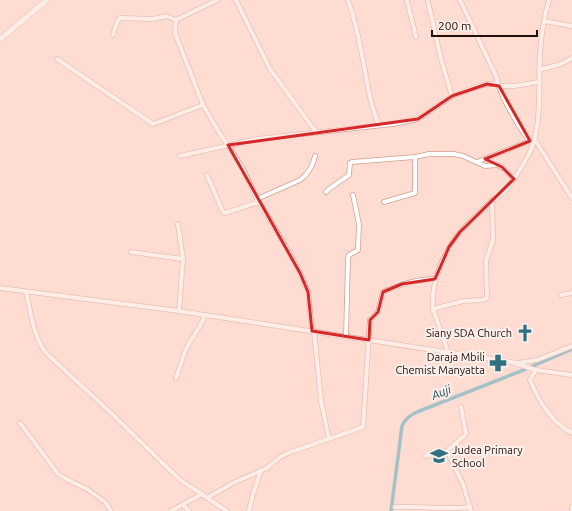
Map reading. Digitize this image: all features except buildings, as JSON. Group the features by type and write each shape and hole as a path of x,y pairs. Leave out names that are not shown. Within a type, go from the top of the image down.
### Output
{"main road":[{"path":"0,39 47,0"}],"street":[{"path":"114,34 117,22 120,18 153,19 166,16 176,20 217,0"},
{"path":"236,0 270,69 316,132"},
{"path":"348,0 354,16 362,52 370,103 379,125"},
{"path":"407,0 416,37"},
{"path":"460,0 496,76 507,103 572,198"},
{"path":"448,352 434,309 433,302 435,279 449,247 467,225 492,201 503,193 514,179 529,154 533,142 540,94 539,70 541,44 549,0"},
{"path":"428,2 441,59 452,96"},
{"path":"176,20 175,33 203,104 220,134 243,169 257,199 286,245 304,283 308,296 322,401 329,439"},
{"path":"544,21 572,26"},
{"path":"539,70 561,64 572,58"},
{"path":"57,59 153,124 203,104"},
{"path":"180,156 257,139 418,119 452,96 479,86 487,84 514,86 539,82"},
{"path":"477,162 533,142"},
{"path":"326,192 349,175 350,165 352,162 415,157 429,154 454,154 463,156 485,166 498,165 514,179"},
{"path":"207,175 223,212 229,212 252,205 257,199 300,180 306,175 312,165 314,156"},
{"path":"384,202 415,193 415,157"},
{"path":"346,336 348,258 349,255 358,250 359,224 353,195"},
{"path":"434,309 464,301 483,300 487,298 486,260 493,240 492,201"},
{"path":"178,224 183,259 179,311"},
{"path":"131,252 183,259"},
{"path":"207,498 235,482 267,468 280,457 288,453 360,429 364,424 364,389 370,320 378,312 383,292 402,284 424,279 435,279"},
{"path":"0,288 179,311 346,336 515,363 535,370 572,375"},
{"path":"26,292 37,336 42,347 50,357 183,482 227,511"},
{"path":"561,295 572,293"},
{"path":"176,378 184,353 200,327 205,315"},
{"path":"515,363 537,360 572,346"},
{"path":"535,370 530,381 542,404 558,424 572,433"},
{"path":"425,456 447,451 466,434 461,407"},
{"path":"20,423 58,474 87,489 105,502 111,511"},
{"path":"395,507 420,506 470,509 463,484 447,451"},
{"path":"250,511 253,494 261,470"},
{"path":"171,511 202,494"},
{"path":"183,505 189,511"}],"highlighted area":[{"path":"487,84 499,86 530,141 485,159 502,167 514,179 460,232 449,247 435,279 402,284 383,292 378,312 370,320 369,340 312,331 308,292 300,273 228,145 418,119 452,96"}],"waterway":[{"name":"Auji","path":"391,511 402,426 412,414 526,369 572,349"}],"place":[{"name":"Siany SDA Church","path":"525,333"},
{"name":"Daraja Mbili Chemist Manyatta","path":"498,363"},
{"name":"Judea Primary School","path":"439,456"}]}
